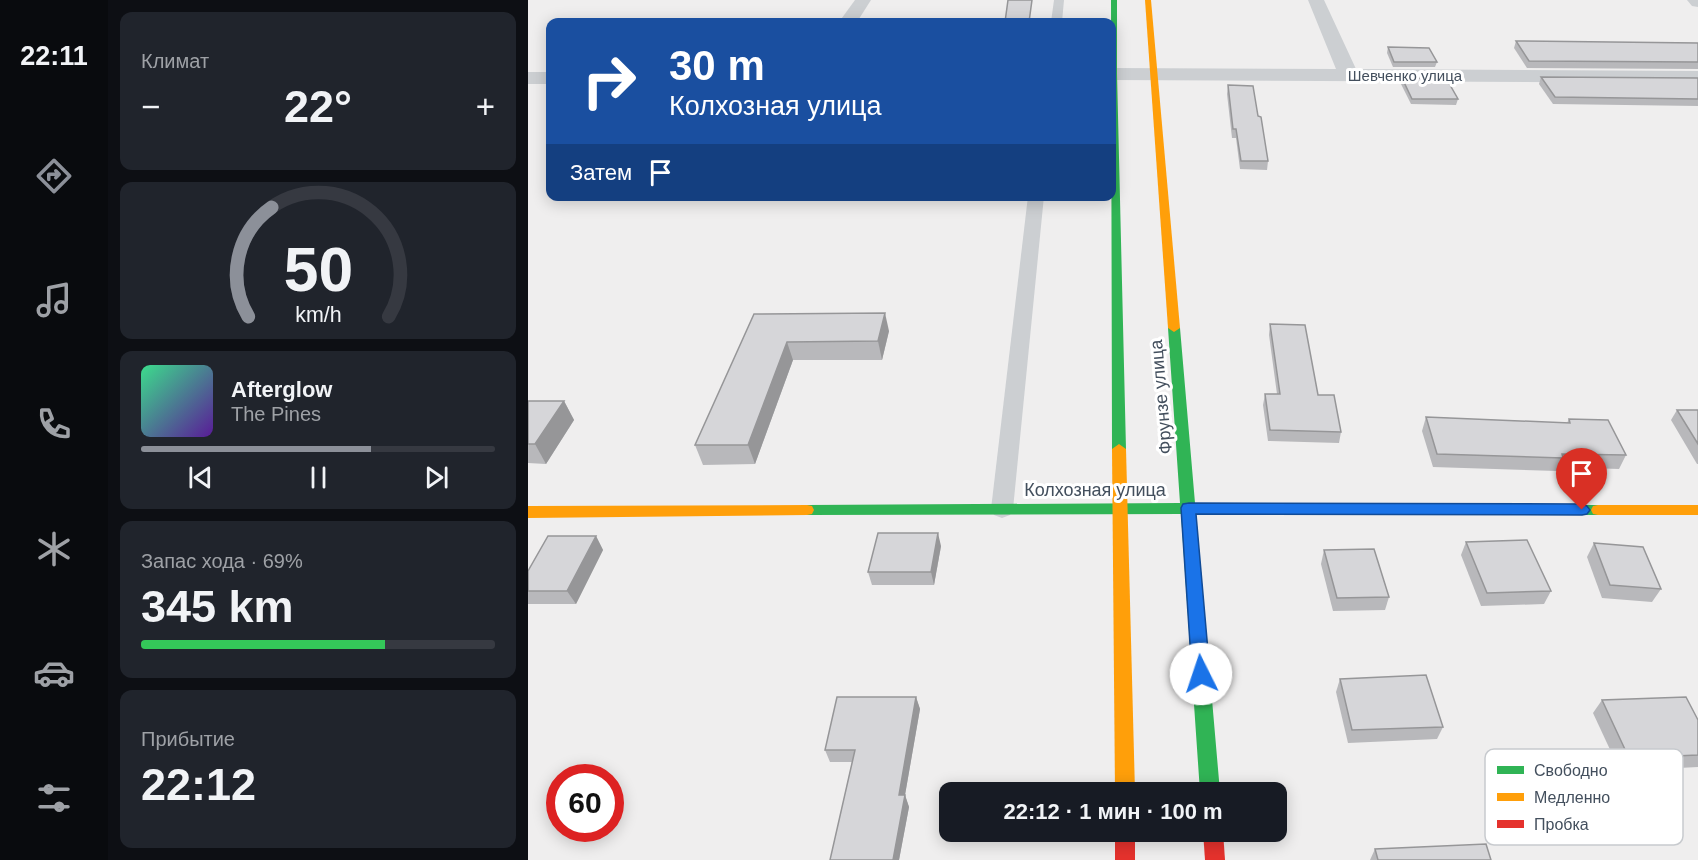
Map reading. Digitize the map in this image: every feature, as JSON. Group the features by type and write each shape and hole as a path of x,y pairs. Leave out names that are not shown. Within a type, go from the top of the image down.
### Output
{"main road":[{"path":"1114,0 1114,18"},
{"name":"Фрунзе улица","path":"1148,0 1209,782"},
{"path":"1115,201 1125,782"},
{"name":"Колхозная улица","path":"528,512 1121,508 1698,510"},
{"path":"1125,842 1125,860"},
{"path":"1214,842 1215,860"}],"street":[{"path":"851,18 863,0"},
{"path":"1316,0 1347,74"},
{"name":"Шевченко улица","path":"1116,74 1698,76"},
{"path":"528,78 546,78"}],"lane":[{"path":"1057,18 1059,0"},
{"path":"1002,509 1035,201"}],"building":[{"path":"1008,0 1032,0 1030,18 1006,18"},
{"path":"1516,41 1698,43 1698,62 1529,61"},
{"path":"1388,47 1429,48 1437,62 1394,62"},
{"path":"1541,77 1698,78 1698,99 1555,97"},
{"path":"1402,78 1446,78 1458,99 1412,99"},
{"path":"1228,85 1253,86 1268,161 1241,161 1236,129 1233,129"},
{"path":"885,313 878,341 787,342 748,445 695,445 754,314"},
{"path":"1270,324 1305,325 1318,395 1334,395 1341,432 1270,430 1265,394 1280,394"},
{"path":"528,401 564,401 535,444 528,444"},
{"path":"1677,410 1698,410 1698,444"},
{"path":"1426,417 1570,423 1569,419 1608,420 1626,455 1562,454 1563,458 1437,454"},
{"path":"878,533 938,533 931,572 868,572"},
{"path":"548,536 596,536 567,591 528,591 528,571"},
{"path":"1527,540 1551,591 1487,593 1466,542"},
{"path":"1594,543 1643,547 1661,589 1610,585"},
{"path":"1374,549 1389,597 1337,598 1324,550"},
{"path":"1426,675 1443,727 1352,730 1340,679"},
{"path":"837,697 916,697 899,795 905,795 893,860 830,860 855,750 825,750"},
{"path":"1686,697 1698,720 1698,755 1683,756 1683,749 1625,749 1602,700"},
{"path":"1485,844 1491,860 1378,860 1375,849"}],"traffic: fast":[{"path":"1114,0 1114,18"},
{"path":"1115,201 1119,449"},
{"path":"1174,328 1209,782"},
{"path":"807,510 1121,508 1598,510"}],"traffic: slow":[{"path":"1148,0 1174,328"},
{"path":"1119,449 1125,782"},
{"path":"528,512 807,510"},
{"path":"1598,510 1698,510"}],"traffic: jam":[{"path":"1125,842 1125,860"},
{"path":"1214,842 1215,860"}],"route":[{"path":"1201,674 1189,508 1582,510"}]}
